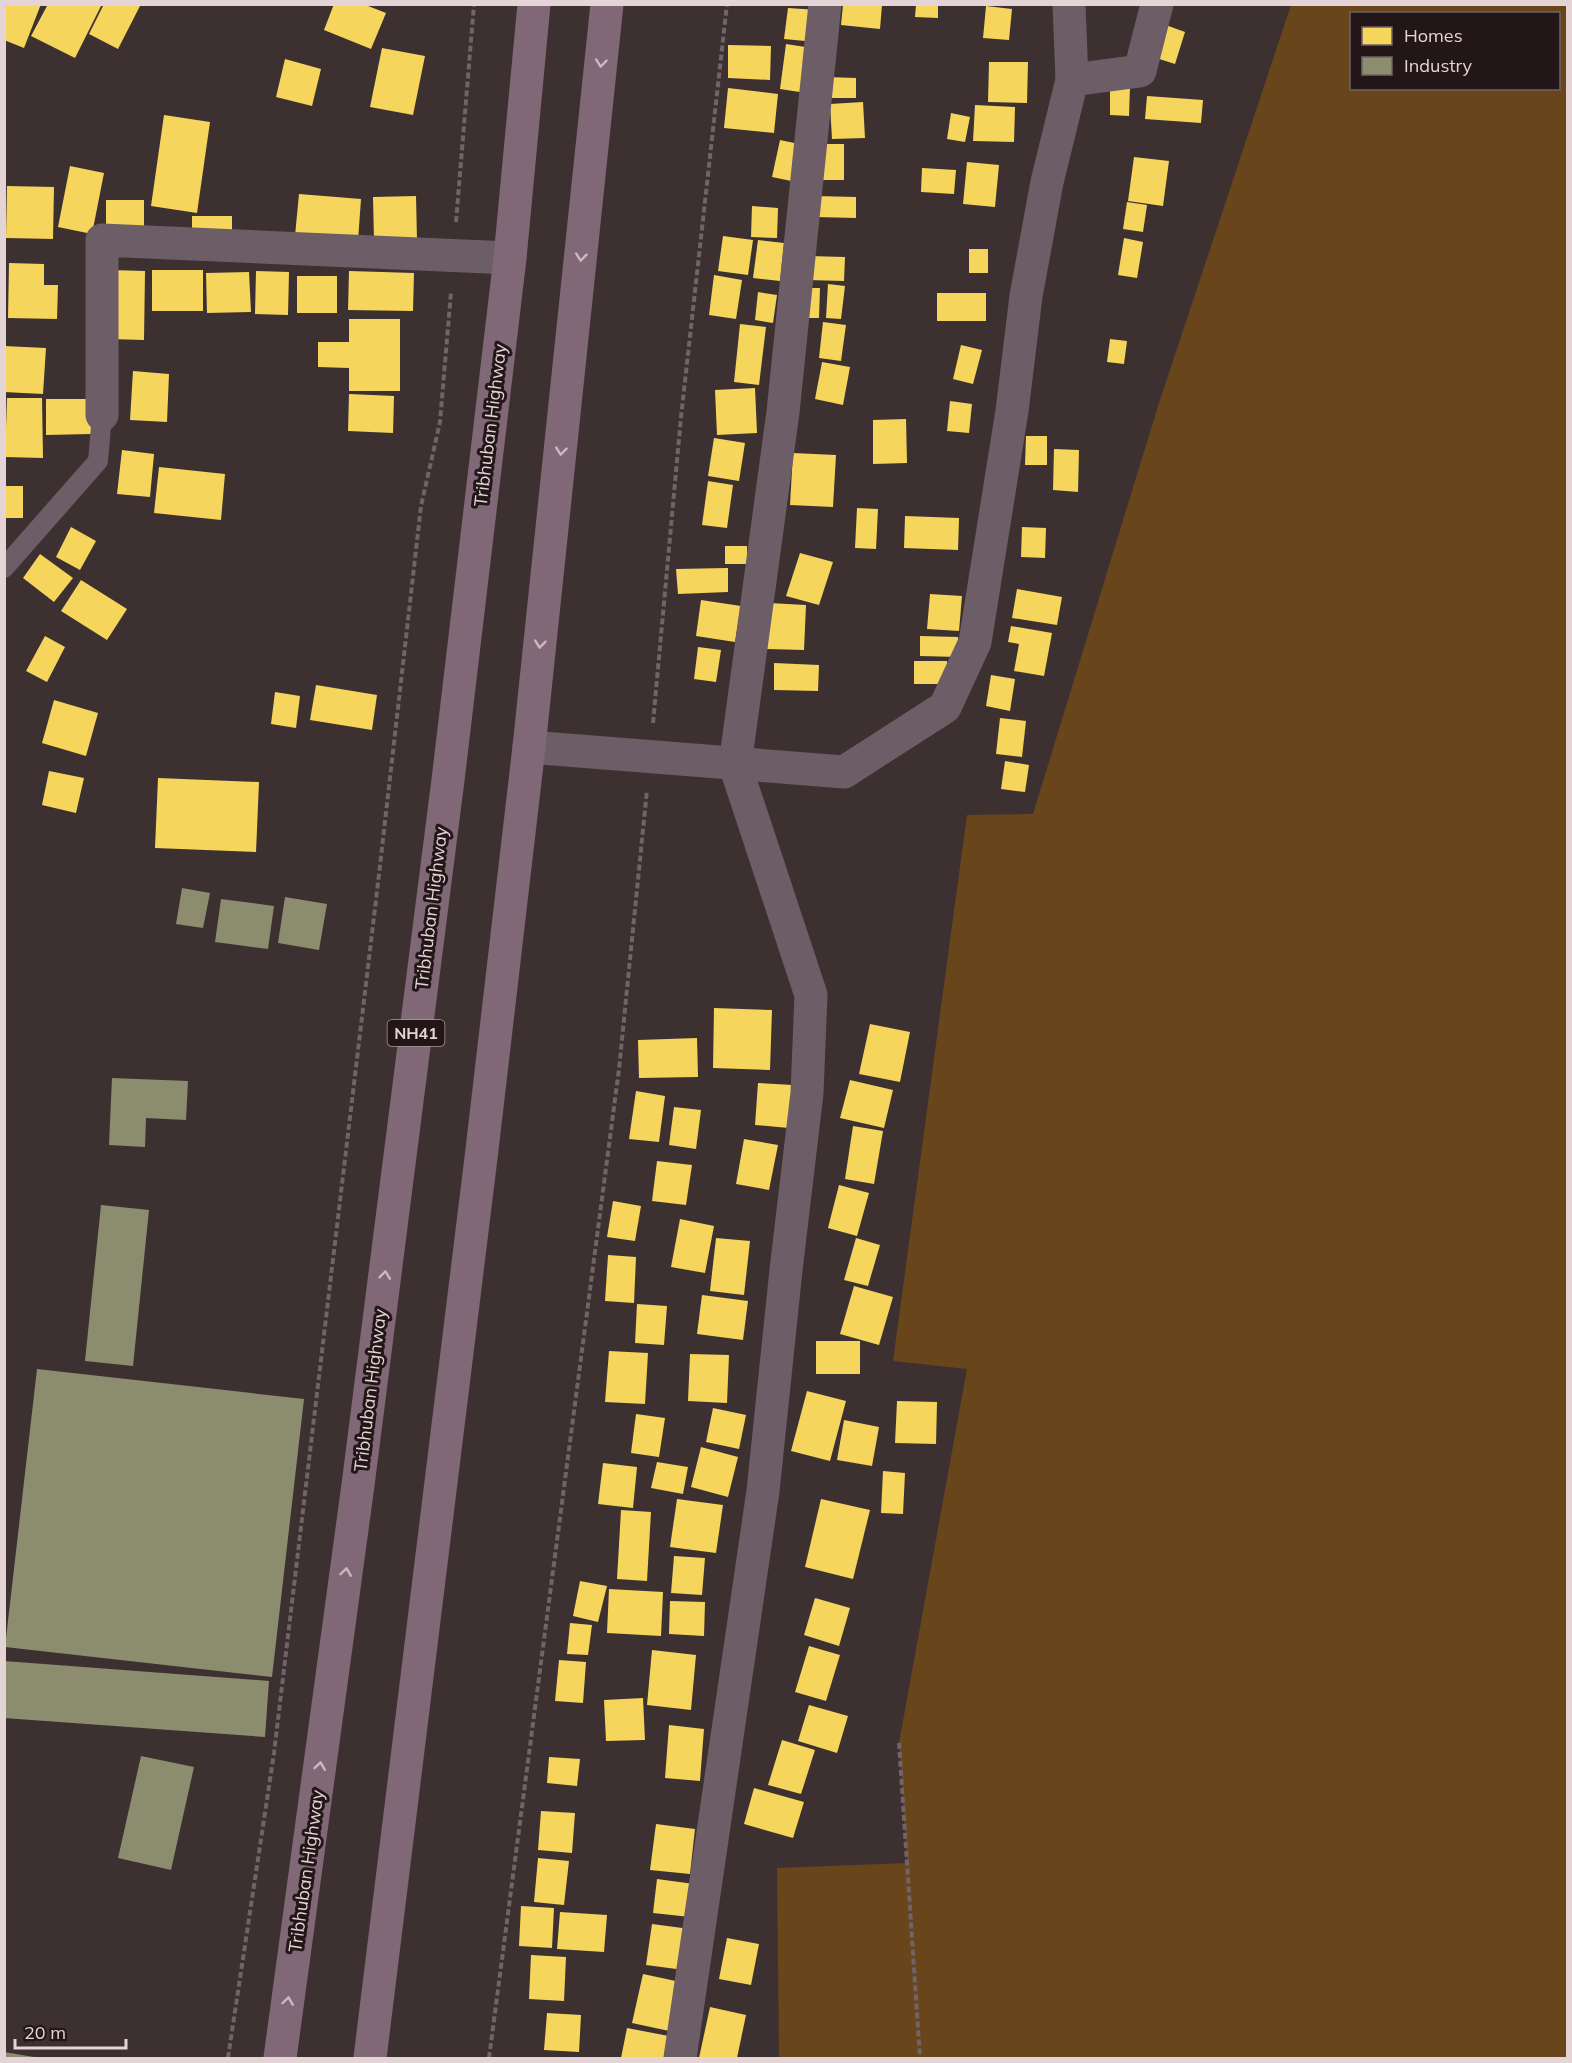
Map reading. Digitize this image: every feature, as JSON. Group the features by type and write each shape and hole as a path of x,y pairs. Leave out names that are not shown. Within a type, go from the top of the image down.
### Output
{"highway":[{"name":"Tribhuban Highway","path":"280,2058 363,1450 449,768 510,258 534,4"},
{"path":"370,2058 529,747 607,4"}],"street":[{"path":"680,2058 763,1491 807,1093 811,995 735,765 783,412 825,4"},
{"path":"529,747 844,772 945,707 975,642 1012,411 1028,284 1047,182 1072,80 1069,4"},
{"path":"1072,80 1140,71 1157,4"},
{"path":"102,415 102,240 510,258"}],"lane":[{"path":"4,568 98,461 102,415"}],"path":[{"path":"228,2058 274,1753 421,506 440,422 474,4"},
{"path":"489,2058 619,1069 681,417 727,4"},
{"path":"899,1743 920,2058"}],"shaded area":[{"path":"1291,5 1567,5 1567,2058 779,2058 777,1868 907,1863 899,1743 967,1369 893,1361 967,815 1033,814 1158,406"}],"building: Homes":[{"path":"4,4 41,4 24,48 4,40"},
{"path":"48,4 102,4 75,58 31,36"},
{"path":"104,4 141,4 118,49 89,34"},
{"path":"334,4 363,4 386,13 371,49 324,30"},
{"path":"843,5 882,5 880,29 841,25"},
{"path":"916,5 938,5 938,18 915,17"},
{"path":"986,6 1012,9 1009,40 983,38"},
{"path":"788,8 818,10 816,42 784,39"},
{"path":"1163,24 1185,32 1175,64 1153,57"},
{"path":"786,44 812,48 806,93 780,89"},
{"path":"728,45 771,46 770,80 728,78"},
{"path":"382,48 425,56 413,115 370,107"},
{"path":"285,59 321,69 312,106 276,97"},
{"path":"989,62 1028,62 1027,103 988,102"},
{"path":"827,77 856,78 856,98 827,98"},
{"path":"1110,85 1130,86 1129,116 1110,115"},
{"path":"728,88 778,94 774,133 724,128"},
{"path":"1147,96 1203,100 1201,123 1145,119"},
{"path":"863,102 865,138 832,139 830,104"},
{"path":"975,105 1015,107 1014,142 973,141"},
{"path":"951,113 970,117 965,142 947,139"},
{"path":"164,115 210,122 197,213 151,206"},
{"path":"780,140 804,145 796,182 772,177"},
{"path":"813,144 844,144 844,180 813,180"},
{"path":"1134,157 1169,161 1163,206 1128,201"},
{"path":"967,162 999,165 995,207 963,204"},
{"path":"70,166 104,173 92,234 58,227"},
{"path":"922,168 956,170 954,194 921,192"},
{"path":"7,186 54,187 53,239 6,238"},
{"path":"299,194 361,199 358,241 295,236"},
{"path":"416,196 417,241 374,241 373,197"},
{"path":"815,196 856,197 856,218 815,217"},
{"path":"106,200 144,200 144,232 106,231"},
{"path":"1127,202 1147,205 1143,232 1123,229"},
{"path":"752,206 778,208 777,238 751,237"},
{"path":"192,216 232,216 232,239 192,240"},
{"path":"723,236 753,240 748,275 718,271"},
{"path":"1124,238 1143,242 1137,278 1118,275"},
{"path":"758,240 784,243 780,281 753,278"},
{"path":"969,249 988,249 988,273 969,273"},
{"path":"808,256 845,257 844,281 807,280"},
{"path":"9,263 44,264 44,285 58,285 57,319 8,318"},
{"path":"110,270 145,271 144,340 109,339"},
{"path":"152,270 203,270 203,311 152,311"},
{"path":"256,271 289,272 288,315 255,314"},
{"path":"349,271 414,273 413,311 348,310"},
{"path":"249,272 251,312 207,313 206,273"},
{"path":"714,275 742,280 736,319 709,315"},
{"path":"297,276 337,276 337,313 297,313"},
{"path":"828,284 845,286 841,319 826,318"},
{"path":"803,288 820,288 819,318 802,318"},
{"path":"758,292 777,295 773,323 755,320"},
{"path":"937,293 986,293 986,321 937,321"},
{"path":"349,319 400,319 400,391 349,391 349,368 318,367 318,342 349,342"},
{"path":"823,322 846,325 841,361 819,358"},
{"path":"740,324 766,327 759,385 734,382"},
{"path":"1110,339 1127,341 1124,364 1107,362"},
{"path":"961,345 982,350 973,384 953,379"},
{"path":"4,346 46,348 43,394 4,392"},
{"path":"822,362 850,367 843,405 815,399"},
{"path":"133,371 169,374 167,422 130,420"},
{"path":"755,388 757,433 717,435 715,390"},
{"path":"349,394 394,396 393,433 348,431"},
{"path":"7,398 42,398 43,458 5,457"},
{"path":"46,399 91,399 91,434 46,435"},
{"path":"950,401 972,404 969,433 947,431"},
{"path":"906,419 907,463 873,464 873,420"},
{"path":"1026,436 1047,436 1047,465 1025,465"},
{"path":"714,438 745,443 739,481 708,476"},
{"path":"1054,449 1079,450 1078,492 1053,490"},
{"path":"122,450 154,454 150,497 117,494"},
{"path":"793,453 836,455 833,507 790,505"},
{"path":"159,467 225,474 221,520 154,513"},
{"path":"708,481 733,485 727,528 702,525"},
{"path":"4,486 23,486 23,518 4,518"},
{"path":"857,508 878,509 876,549 855,548"},
{"path":"905,516 959,518 958,550 904,548"},
{"path":"71,527 96,541 80,570 56,557"},
{"path":"1022,527 1046,528 1045,558 1021,557"},
{"path":"725,546 747,546 747,564 725,564"},
{"path":"800,553 833,562 819,605 786,596"},
{"path":"40,554 73,578 54,602 23,578"},
{"path":"728,568 728,592 678,594 676,569"},
{"path":"81,580 127,609 107,640 61,611"},
{"path":"1017,589 1062,597 1057,625 1012,618"},
{"path":"930,594 962,596 959,631 927,629"},
{"path":"701,600 741,606 735,642 696,636"},
{"path":"769,603 806,605 804,650 767,649"},
{"path":"1011,626 1052,633 1044,676 1014,671 1019,644 1008,642"},
{"path":"45,636 65,647 47,682 26,671"},
{"path":"920,636 958,637 958,657 920,656"},
{"path":"698,647 721,650 716,682 694,679"},
{"path":"914,661 947,661 947,684 914,684"},
{"path":"774,663 819,665 818,691 774,690"},
{"path":"991,675 1015,679 1010,711 986,706"},
{"path":"316,685 377,695 372,730 310,720"},
{"path":"275,692 300,696 296,728 271,724"},
{"path":"54,700 98,713 86,756 42,743"},
{"path":"1000,718 1026,721 1022,757 996,754"},
{"path":"1005,761 1029,765 1025,792 1001,789"},
{"path":"49,771 84,778 76,813 42,805"},
{"path":"158,778 259,782 256,852 155,848"},
{"path":"714,1008 772,1010 770,1070 713,1068"},
{"path":"870,1024 910,1032 900,1082 859,1074"},
{"path":"697,1038 698,1077 639,1078 638,1040"},
{"path":"850,1080 893,1090 884,1128 840,1118"},
{"path":"758,1083 793,1085 789,1128 755,1125"},
{"path":"636,1091 665,1096 659,1142 629,1139"},
{"path":"674,1107 701,1110 696,1149 669,1145"},
{"path":"853,1126 883,1131 874,1184 845,1179"},
{"path":"744,1139 778,1145 769,1190 736,1184"},
{"path":"657,1161 692,1165 686,1205 652,1201"},
{"path":"839,1185 869,1193 857,1236 828,1228"},
{"path":"613,1201 641,1206 635,1241 607,1237"},
{"path":"680,1219 714,1226 705,1273 671,1267"},
{"path":"716,1238 750,1241 744,1295 710,1291"},
{"path":"856,1238 880,1245 868,1286 844,1280"},
{"path":"608,1255 636,1257 634,1303 605,1301"},
{"path":"854,1286 893,1297 879,1345 840,1334"},
{"path":"702,1295 748,1301 743,1340 697,1334"},
{"path":"637,1304 667,1306 664,1345 635,1343"},
{"path":"816,1341 860,1341 860,1374 816,1374"},
{"path":"609,1351 648,1353 645,1404 605,1402"},
{"path":"690,1354 729,1355 727,1403 688,1401"},
{"path":"807,1391 846,1401 830,1461 791,1451"},
{"path":"897,1401 937,1402 936,1444 895,1443"},
{"path":"713,1408 746,1415 739,1449 706,1442"},
{"path":"636,1414 665,1418 659,1457 631,1453"},
{"path":"844,1420 879,1427 872,1466 837,1460"},
{"path":"701,1447 738,1457 728,1497 691,1487"},
{"path":"657,1462 688,1467 683,1494 651,1488"},
{"path":"603,1463 637,1467 633,1508 598,1504"},
{"path":"883,1471 905,1473 903,1514 881,1513"},
{"path":"677,1499 723,1505 716,1553 670,1547"},
{"path":"821,1499 870,1510 853,1579 805,1567"},
{"path":"621,1510 651,1512 647,1581 617,1579"},
{"path":"674,1556 705,1558 702,1595 671,1593"},
{"path":"580,1581 607,1586 598,1622 573,1616"},
{"path":"609,1589 663,1592 661,1636 607,1633"},
{"path":"815,1598 850,1608 839,1646 804,1635"},
{"path":"670,1601 705,1602 704,1636 669,1634"},
{"path":"570,1623 592,1625 588,1655 567,1654"},
{"path":"809,1646 840,1655 826,1701 795,1692"},
{"path":"652,1650 696,1655 691,1710 647,1705"},
{"path":"559,1660 586,1662 583,1703 555,1701"},
{"path":"643,1698 645,1740 606,1741 604,1700"},
{"path":"809,1705 848,1716 837,1753 798,1741"},
{"path":"669,1725 704,1729 700,1781 665,1778"},
{"path":"782,1740 815,1750 801,1794 768,1785"},
{"path":"549,1757 580,1759 577,1786 547,1783"},
{"path":"754,1788 804,1802 793,1838 744,1824"},
{"path":"541,1811 575,1813 572,1853 538,1850"},
{"path":"656,1824 695,1829 690,1874 650,1870"},
{"path":"538,1858 569,1861 564,1905 534,1902"},
{"path":"657,1879 694,1884 690,1917 653,1913"},
{"path":"521,1906 554,1908 552,1948 519,1946"},
{"path":"560,1912 607,1915 604,1952 557,1949"},
{"path":"652,1924 690,1929 684,1970 646,1965"},
{"path":"727,1938 759,1944 751,1985 719,1979"},
{"path":"531,1955 566,1957 564,2001 529,1999"},
{"path":"643,1974 685,1983 674,2032 632,2023"},
{"path":"710,2007 746,2015 737,2058 699,2058"},
{"path":"547,2013 581,2015 579,2052 544,2050"},
{"path":"627,2028 674,2037 670,2058 621,2058"}],"building: Industry":[{"path":"182,888 210,893 203,928 176,924"},
{"path":"285,897 327,904 319,950 278,943"},
{"path":"221,899 274,906 268,949 215,942"},
{"path":"112,1078 188,1081 186,1120 146,1118 145,1147 109,1145"},
{"path":"101,1205 149,1210 133,1366 85,1361"},
{"path":"37,1369 304,1399 272,1677 5,1647"},
{"path":"4,1661 269,1681 265,1737 4,1718"},
{"path":"141,1756 194,1767 171,1870 118,1858"},
{"path":"4,2052 34,2057 34,2058 4,2058"}]}
